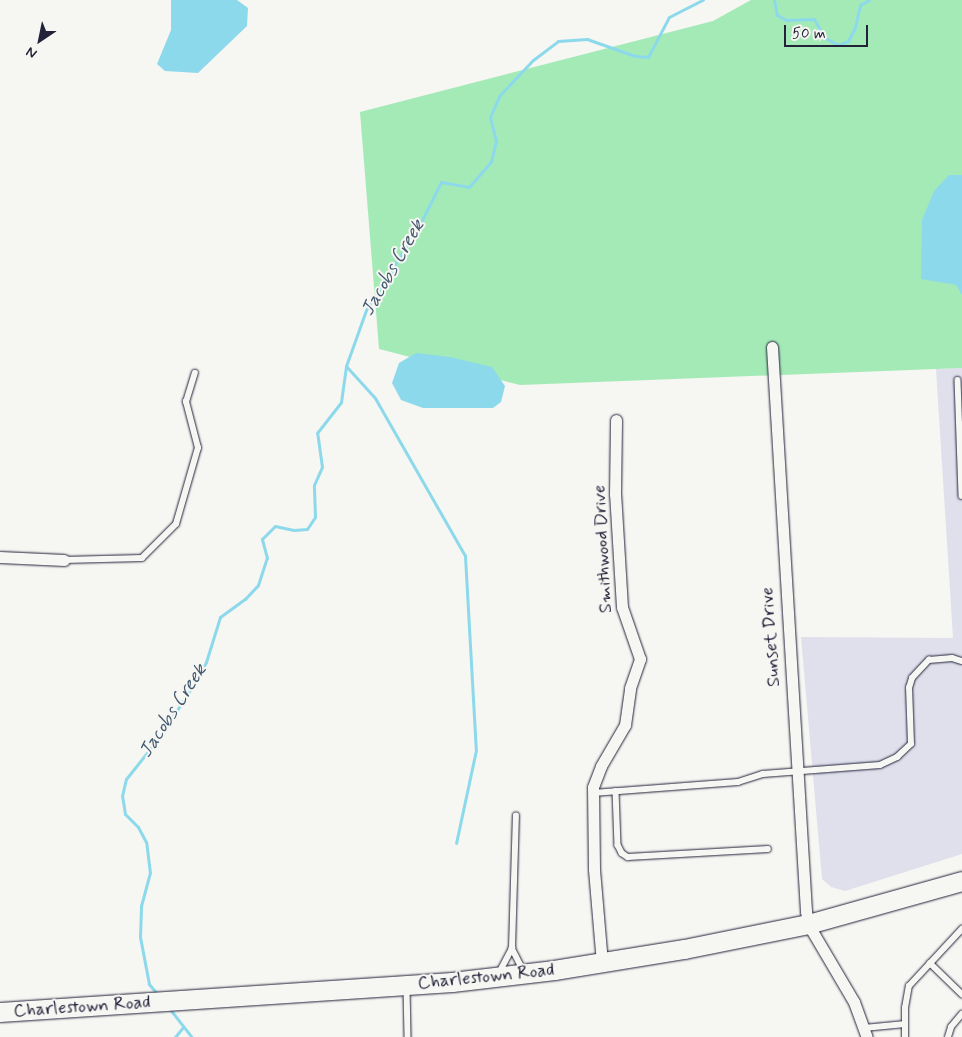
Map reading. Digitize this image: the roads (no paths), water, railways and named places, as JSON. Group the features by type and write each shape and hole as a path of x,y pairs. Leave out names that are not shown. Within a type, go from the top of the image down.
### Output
{"main road":[{"name":"Charlestown Road","path":"0,1012 407,986 524,974 602,963 808,924 962,881"}],"street":[{"name":"Sunset Drive","path":"772,347 799,833 808,924"},
{"name":"Smithwood Drive","path":"602,963 594,869 593,793 597,776 625,725 630,688 640,658 622,606 615,494 616,420"},
{"path":"0,557 64,560"},
{"path":"808,924 839,972 866,1033"}],"lane":[{"path":"64,560 142,558 176,524 198,448 186,402 195,373"},
{"path":"958,380 962,496"},
{"path":"593,793 738,782 759,775 880,765 897,757 912,744 909,688 912,678 929,660 952,658 962,661"},
{"path":"616,791 618,845 622,853 628,857 768,849"},
{"path":"497,977 512,948 516,816"},
{"path":"905,1037 908,986 962,929"},
{"path":"512,948 524,974"},
{"path":"930,962 962,994"},
{"path":"407,986 408,1037"},
{"path":"948,1037 951,1027 962,1014"},
{"path":"866,1033 905,1024"}],"water":[{"path":"171,0 237,0 248,8 247,26 198,73 165,71 157,64 171,30"},
{"path":"949,175 962,175 962,295 956,285 921,279 922,220 934,191"},
{"path":"416,353 450,357 492,367 505,386 501,402 493,408 423,408 401,400 392,383 399,363"}],"waterway":[{"name":"Jacobs Creek","path":"159,996 149,984 140,937 141,906 150,873 146,842 138,827 125,814 122,796 126,779 161,735 195,682 206,662 220,617 245,599 258,585 267,558 262,539 275,526 294,530 307,529 315,517 314,485 322,467 317,433 341,402 346,366 366,310 418,228 441,182 469,187 491,162 496,141 490,117 500,95 533,60 558,41 587,39 635,56 648,57 669,17 703,0"},
{"path":"774,0 777,15 786,20 814,19 824,37 838,45 848,41 855,27 860,5 869,0"},
{"path":"346,366 375,398 465,556 476,750 456,843"},
{"name":"Jacobs Creek","path":"169,1008 192,1037"},
{"path":"175,1037 183,1027"}]}
